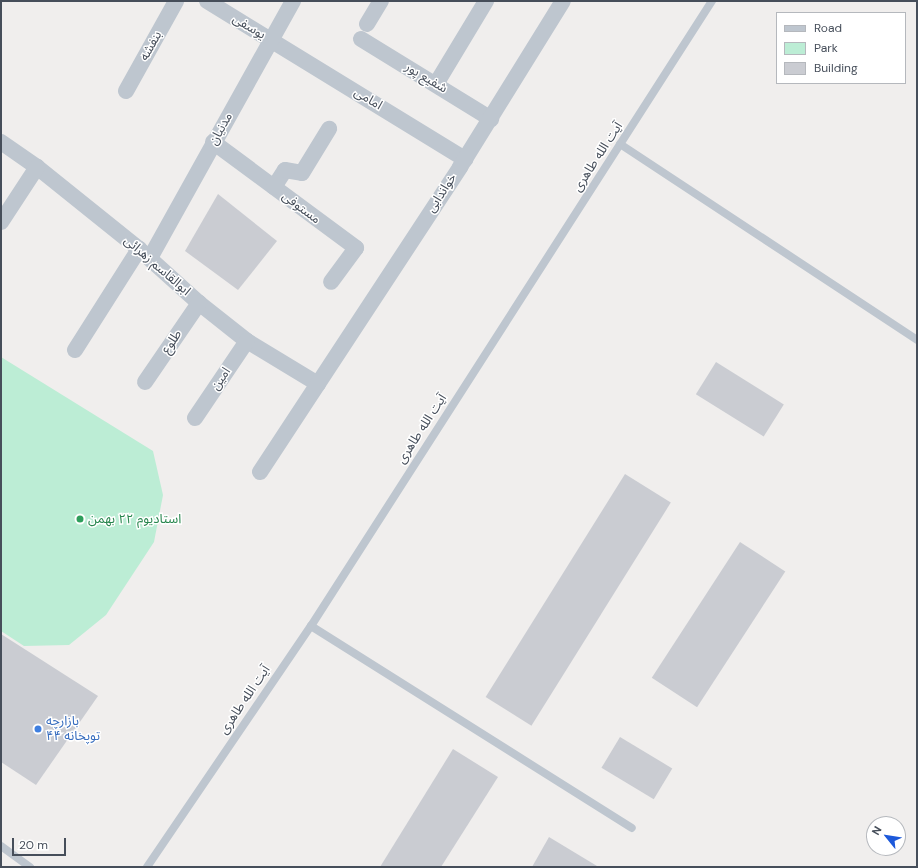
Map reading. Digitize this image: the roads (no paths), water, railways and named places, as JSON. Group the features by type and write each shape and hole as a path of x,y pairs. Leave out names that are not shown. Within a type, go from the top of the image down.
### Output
{"street":[{"name":"بنفشه","path":"126,91 176,1"},
{"name":"یوسفی","path":"207,1 270,40"},
{"name":"مدنیان","path":"75,350 145,254 213,142 293,1"},
{"name":"شفیع پور","path":"381,1 364,32 436,84 491,118"},
{"path":"436,84 486,1"},
{"name":"خواندابی","path":"260,472 465,159 563,1"},
{"name":"امامی","path":"270,40 465,159"},
{"path":"274,187 285,170 302,173 329,129"},
{"name":"ابوالقاسم زهرائی","path":"1,142 37,167 145,254 199,303 247,341 318,384"},
{"name":"مستوفی","path":"213,142 356,248 331,282"},
{"path":"1,222 37,167"},
{"name":"طلوع","path":"145,382 199,303"},
{"name":"امین","path":"195,418 247,341"}],"lane":[{"name":"آیت الله طاهری","path":"147,867 311,626 712,1"},
{"path":"620,144 917,340"},
{"path":"311,626 632,828"},
{"path":"1,846 30,867"}],"place":[{"name":"استادیوم ۲۲ بهمن","path":"80,519"},
{"name":"بازارچه توپخانه ۴۴","path":"38,729"}]}
